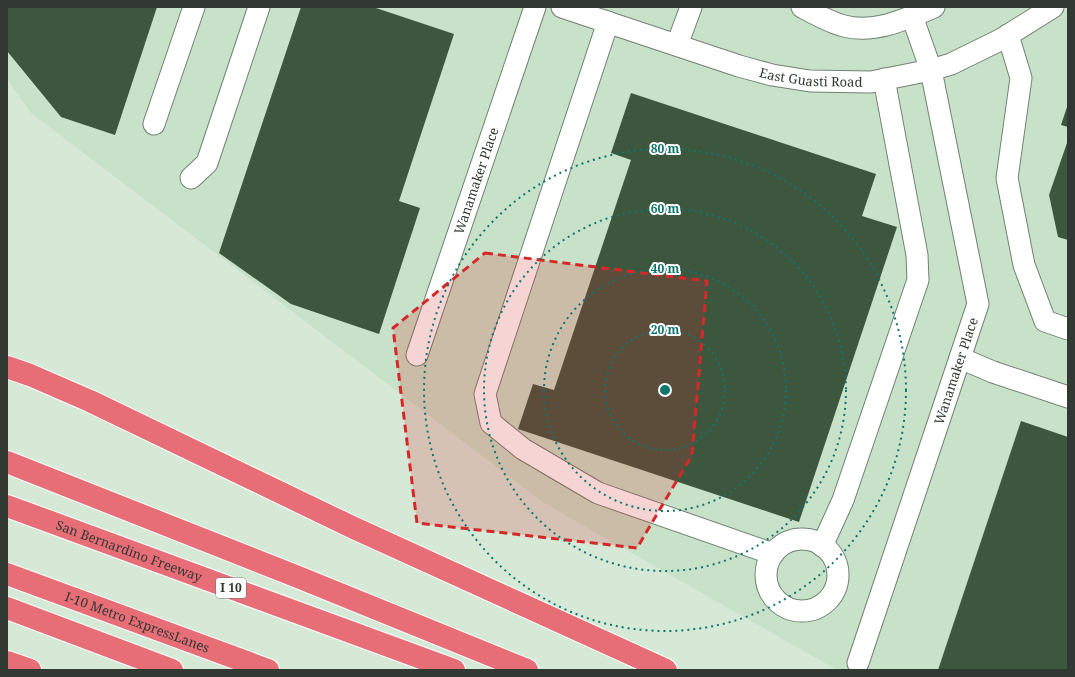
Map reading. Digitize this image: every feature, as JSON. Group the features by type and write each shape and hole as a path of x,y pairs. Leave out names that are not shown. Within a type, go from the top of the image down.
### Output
{"highway":[{"path":"7,367 30,375 90,401 354,528 666,670"},
{"path":"7,462 298,577 527,670"},
{"name":"San Bernardino Freeway","path":"7,506 454,670"},
{"name":"I-10 Metro ExpressLanes","path":"7,574 268,670"},
{"path":"7,608 172,670"},
{"path":"7,662 30,670"}],"street":[{"path":"154,124 194,7"},
{"path":"191,178 207,163 259,7"},
{"name":"Wanamaker Place","path":"417,355 535,7"},
{"name":"East Guasti Road","path":"562,7 739,66 772,75 810,81 871,82 931,70 951,64 1002,39 1053,7"},
{"path":"677,45 691,7"},
{"path":"802,7 831,22 863,28 884,26 934,7"},
{"name":"Wanamaker Place","path":"858,663 978,304 931,70 912,16"},
{"path":"608,22 484,394 491,423 523,448 598,493 773,554"},
{"path":"1008,35 1021,78 1007,178 1024,265 1044,321 1068,329"},
{"path":"822,546 843,500 918,280 917,255 884,79"},
{"path":"960,358 993,372 1068,397"},
{"path":"799,539 811,540 822,546 831,554 836,564 838,575 836,586 831,597 823,605 812,610 801,611 790,609 779,603 771,594 766,582 766,570 773,554 787,542 799,539"}],"highlighted area":[{"path":"485,253 707,281 692,455 637,548 417,523 393,328"}],"shaded area":[{"path":"7,7 1068,7 1068,670 837,670 544,503 31,113 7,79"}],"building":[{"path":"7,7 157,7 115,135 61,117 7,51"},
{"path":"301,7 373,7 454,34 399,201 420,208 379,334 291,304 219,253"},
{"path":"631,93 876,174 862,216 897,227 799,522 518,429 533,384 554,390 631,160 611,153"},
{"path":"1068,104 1068,127 1061,125"},
{"path":"1068,140 1068,240 1058,237 1049,195"},
{"path":"1021,421 1068,437 1068,670 938,670"}]}
